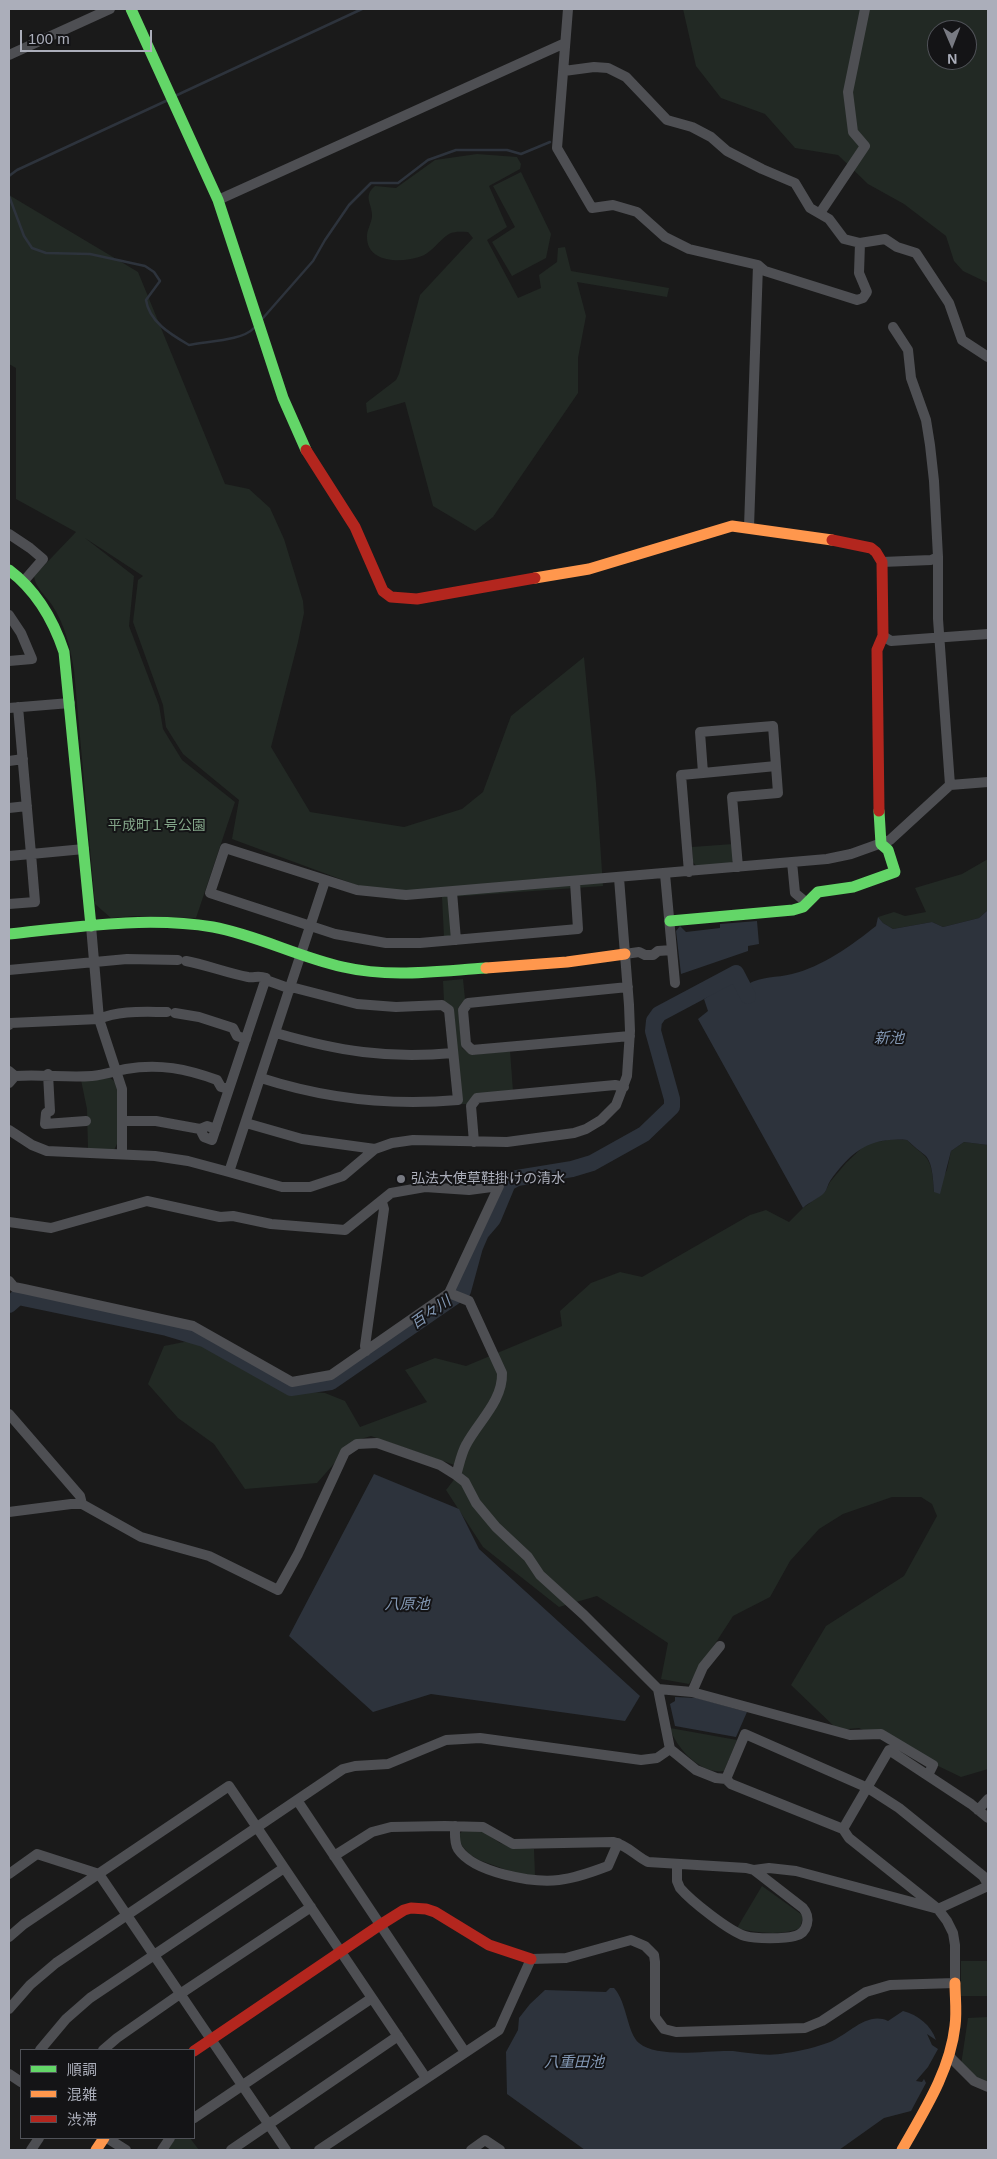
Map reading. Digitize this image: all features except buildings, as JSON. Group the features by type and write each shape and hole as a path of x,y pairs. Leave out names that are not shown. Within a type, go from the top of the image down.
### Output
{"street":[{"path":"9,55 110,9"},
{"path":"131,9 218,200 283,398 304,447 355,526 383,591 390,597 417,599 589,569 732,526 749,527 872,547 878,552 882,562 883,636 877,650 876,747 881,844 888,850 895,872 853,887 818,892 807,903 794,910 670,921"},
{"path":"568,9 557,148 592,208 613,205 637,212 665,237 689,250 758,266 764,271 857,300 863,298 868,292 859,273 860,243"},
{"path":"820,213 865,146 853,132 848,92 865,9"},
{"path":"218,200 565,43"},
{"path":"564,71 594,67 608,68 626,76 667,120 692,127 711,137 727,151 794,183 810,208 829,219 844,239 860,243 885,239 897,247 916,253 949,304 962,340 988,357"},
{"path":"749,527 758,266"},
{"path":"893,327 908,350 911,378 927,424 934,481 938,557 939,638 950,785"},
{"path":"9,534 43,559 23,582"},
{"path":"882,562 931,560 938,557"},
{"path":"9,570 23,582 44,607 57,631 64,652 99,1019 122,1089 122,1154"},
{"path":"9,615 21,633 32,659 9,661"},
{"path":"883,636 892,641 988,634"},
{"path":"9,904 35,902 23,760 13,708 70,703"},
{"path":"703,773 700,732 773,726 778,793 732,797 738,867"},
{"path":"9,761 23,760"},
{"path":"689,872 681,775 776,766"},
{"path":"574,882 578,929 456,940 386,943 335,934 210,893 225,848 357,890 393,895 574,882 840,857 890,840 950,785 988,782"},
{"path":"9,808 27,806"},
{"path":"9,856 84,849"},
{"path":"792,862 795,893 807,903"},
{"path":"665,874 676,983"},
{"path":"9,1130 32,1145 47,1151 155,1156 188,1161 282,1187 310,1187 343,1176 375,1149 392,1142 405,1140 507,1142 574,1133 586,1129 610,1112 620,1096 627,1076 630,1036 619,878"},
{"path":"229,1172 302,956 325,881"},
{"path":"452,892 456,940"},
{"path":"9,934 153,922 196,925 244,935 302,956 352,969 397,974 511,968 639,952 645,955 653,955 658,951 672,950"},
{"path":"9,970 144,958 182,961 210,966 250,978 258,975 266,978 212,1140 204,1137 200,1129 156,1121 123,1121"},
{"path":"260,1078 307,1091 354,1100 397,1103 458,1100 449,1010 442,1005 372,1006 291,988 264,985"},
{"path":"628,987 468,1003 463,1010 466,1044 472,1050 630,1036"},
{"path":"9,1023 99,1019 108,1015 127,1013 171,1012 199,1017 233,1028 240,1025 249,1028"},
{"path":"233,1028 237,1036 246,1039"},
{"path":"276,1033 316,1045 354,1052 413,1055 453,1053"},
{"path":"11,1076 48,1074 92,1076 116,1071 164,1066 180,1068 217,1080 221,1086 229,1090"},
{"path":"48,1074 50,1111 44,1116 45,1124 86,1121"},
{"path":"217,1080 224,1076 233,1079"},
{"path":"474,1142 472,1106 477,1098 615,1085 624,1087"},
{"path":"246,1124 302,1139 375,1149"},
{"path":"9,1222 51,1228 148,1201 220,1218 232,1216 272,1224 346,1230 391,1193 425,1187 469,1190 499,1186 449,1293 331,1375 292,1382 193,1326 10,1287"},
{"path":"366,1351 365,1346 384,1209 382,1202"},
{"path":"449,1293 469,1301 502,1373 502,1383 486,1417 466,1445 456,1475"},
{"path":"9,1414 80,1496 82,1504"},
{"path":"9,1512 82,1504 140,1537 209,1556 278,1590 298,1554 345,1452 357,1444 377,1443 440,1465 456,1475 465,1482 485,1515 528,1557 540,1575 584,1615 658,1689 670,1748 696,1770 716,1778 726,1779 731,1784 843,1829 849,1838 938,1909 953,1933 955,2025 948,2056 936,2087 902,2150"},
{"path":"692,1692 703,1667 720,1646"},
{"path":"658,1689 692,1692 850,1735 881,1734 933,1765 928,1775"},
{"path":"334,1856 368,1834 383,1828 483,1827 513,1844 618,1843 648,1862 754,1870 769,1868 796,1870 938,1909 988,1885 983,1876 907,1814 868,1788 745,1734 726,1779"},
{"path":"9,2009 30,1985 56,1962 343,1769 355,1766 388,1764 434,1744 455,1739 480,1738 641,1760 657,1758 670,1748"},
{"path":"843,1829 889,1750 988,1818"},
{"path":"9,1938 24,1924 229,1786 426,2078"},
{"path":"978,1810 988,1799"},
{"path":"297,1800 465,2052"},
{"path":"455,1826 455,1844 458,1849 474,1862 511,1876 534,1880 571,1878 608,1866 618,1843"},
{"path":"9,1874 37,1854 99,1874 286,2150"},
{"path":"677,1865 677,1880 680,1888 734,1932 755,1938 795,1936 801,1933 808,1922 805,1911 754,1870"},
{"path":"41,2049 66,2019 81,2005 284,1868"},
{"path":"104,2049 180,1994 311,1907"},
{"path":"195,2050 380,1925 411,1908 435,1912 490,1945 531,1958 552,1959 576,1956 631,1940 645,1946 654,1955 655,1962 654,2017 664,2029 676,2032 805,2028 822,2021 866,1992 890,1985 955,1983"},
{"path":"319,2150 498,2030 531,1958"},
{"path":"195,2117 372,1998"},
{"path":"231,2150 398,2036"},
{"path":"948,2056 974,2081 988,2087"},
{"path":"31,2150 38,2139"},
{"path":"96,2150 104,2139"},
{"path":"107,2139 126,2150"},
{"path":"162,2150 169,2139"},
{"path":"471,2150 484,2140 500,2150"}],"green space":[{"path":"683,9 988,9 988,283 963,271 954,261 946,236 904,204 868,184 838,155 795,148 765,114 721,98 696,66"},
{"path":"477,154 517,157 521,164 520,169 489,186 507,227 487,240 518,298 541,288 539,275 557,262 558,248 565,247 571,271 669,288 667,297 577,282 586,316 578,358 578,393 493,517 475,531 433,506 405,402 367,413 366,403 396,380 399,374 420,295 473,238 468,232 454,232 419,257 394,260 378,256 372,252 368,245 367,234 372,217 369,194 375,186 396,188 435,160"},
{"path":"521,172 551,234 546,258 512,276 492,242 515,227 493,186"},
{"name":"平成町１号公園","path":"9,195 138,272 225,484 249,489 270,508 284,539 303,601 304,613 271,747 310,812 404,827 462,809 483,792 511,716 584,657 596,783 603,886 449,897 453,937 444,937 442,897 397,900 232,839 239,800 183,754 166,727 163,705 133,622 138,580 143,576 85,538 134,576 129,626 159,705 163,729 182,760 235,802 196,918 133,916 111,918 95,904 74,670 60,620 52,605 38,587 34,576 76,532 16,499 16,368 9,364"},
{"path":"733,844 734,860 730,864 697,867 693,862 692,847"},
{"path":"988,859 988,910 979,918 943,927 932,922 893,929 883,923 878,917 894,912 905,916 926,912 915,888 962,874"},
{"path":"463,979 465,999 458,1008 462,1048 471,1055 510,1051 513,1091 475,1094 467,1104 461,1104 444,1001 443,981"},
{"path":"110,1078 117,1083 117,1144 114,1150 88,1149 87,1109 81,1080"},
{"path":"892,1139 907,1140 928,1159 933,1178 934,1192 947,1170 951,1151 964,1142 988,1145 988,1769 961,1777 859,1728 838,1730 791,1685 826,1626 904,1576 937,1516 932,1504 921,1497 892,1497 843,1514 819,1529 790,1561 770,1597 733,1616 689,1684 661,1679 668,1643 597,1596 559,1607 483,1547 446,1490 463,1468 371,1436 354,1441 317,1483 245,1489 214,1444 178,1418 148,1384 164,1346 194,1340 224,1344 288,1390 325,1393 345,1401 360,1427 427,1402 405,1370 435,1358 466,1366 562,1326 560,1311 591,1283 620,1272 642,1277 750,1215 766,1210 789,1222 803,1208 825,1192 830,1182 846,1163 866,1144"},
{"path":"670,1728 737,1740 724,1771 707,1769 698,1764 678,1744"},
{"path":"464,1830 484,1832 500,1843 511,1847 534,1849 535,1876 515,1873 479,1860 469,1854 459,1842 459,1834"},
{"path":"762,1886 801,1914 803,1917 800,1928 793,1931 769,1933 737,1928"},
{"path":"961,1961 988,1961 988,1996 961,1996"},
{"path":"988,2017 988,2086 961,2065 968,2018"},
{"path":"175,2139 191,2139 199,2150 167,2150"}],"water":[{"name":"新池","path":"988,910 988,1145 964,1142 951,1151 940,1194 934,1192 928,1159 907,1140 882,1141 871,1144 854,1154 830,1181 825,1192 803,1208 698,1019 708,1011 704,999 742,974 748,984 764,978 803,971 825,961 847,948 876,926 878,917 883,923 893,929 932,922 943,927 979,918"},
{"path":"757,921 759,944 748,946 748,951 681,974 676,931 680,926 686,932 720,928 720,924"},
{"name":"八原池","path":"374,1474 459,1509 479,1549 640,1696 625,1721 431,1694 373,1712 289,1636"},
{"path":"675,1697 697,1698 747,1712 736,1737 675,1726 670,1704 675,1701"},
{"name":"八重田池","path":"610,1988 614,1988 622,2001 635,2038 647,2048 658,2051 684,2053 733,2051 773,2055 825,2044 837,2039 865,2021 880,2019 888,2021 903,2011 914,2015 927,2025 936,2040 927,2034 932,2045 938,2049 928,2067 916,2081 922,2082 924,2079 926,2083 911,2111 884,2118 839,2150 585,2150 507,2094 506,2052 518,2030 519,2018 545,1990 606,1992"}],"waterway":[{"path":"175,96 362,9"},
{"path":"9,176 17,170 168,100"},
{"path":"263,318 313,261 349,205 371,183 398,183 428,160 456,150 507,150 521,154 550,142"},
{"path":"9,196 24,236 32,248 46,253 90,254 145,266 154,272 160,281 146,300 148,308 162,327 189,345 241,336 254,328"},
{"name":"百々川","path":"9,1305 18,1297 167,1328 204,1339 291,1388 331,1382 463,1291 475,1247 481,1233 493,1219 508,1183 517,1178 572,1169 592,1163 644,1134 672,1107 672,1099 653,1031 654,1021 659,1014 736,973 748,996"}],"traffic: fast":[{"path":"131,9 218,200 283,398 306,450"},
{"path":"9,570 28,587 43,606 55,628 64,652 91,926"},
{"path":"670,921 793,910 803,907 818,892 853,887 895,872 888,850 881,844 879,811"},
{"path":"9,934 85,926 162,922 213,927 262,941 326,963 361,970 414,973 486,968"}],"traffic: slow":[{"path":"535,578 589,569 732,526 832,540"},
{"path":"486,968 567,962 625,954"},
{"path":"902,2150 935,2090 948,2059 956,2021 955,1983"},
{"path":"96,2150 103,2139"}],"traffic: jam":[{"path":"306,450 355,527 383,591 391,597 417,599 535,578"},
{"path":"832,540 871,548 882,562 883,636 877,650 879,811"},
{"path":"195,2050 380,1925 404,1910 411,1908 435,1912 489,1945 531,1959"}],"place":[{"name":"弘法大使草鞋掛けの清水","path":"401,1179"}]}
